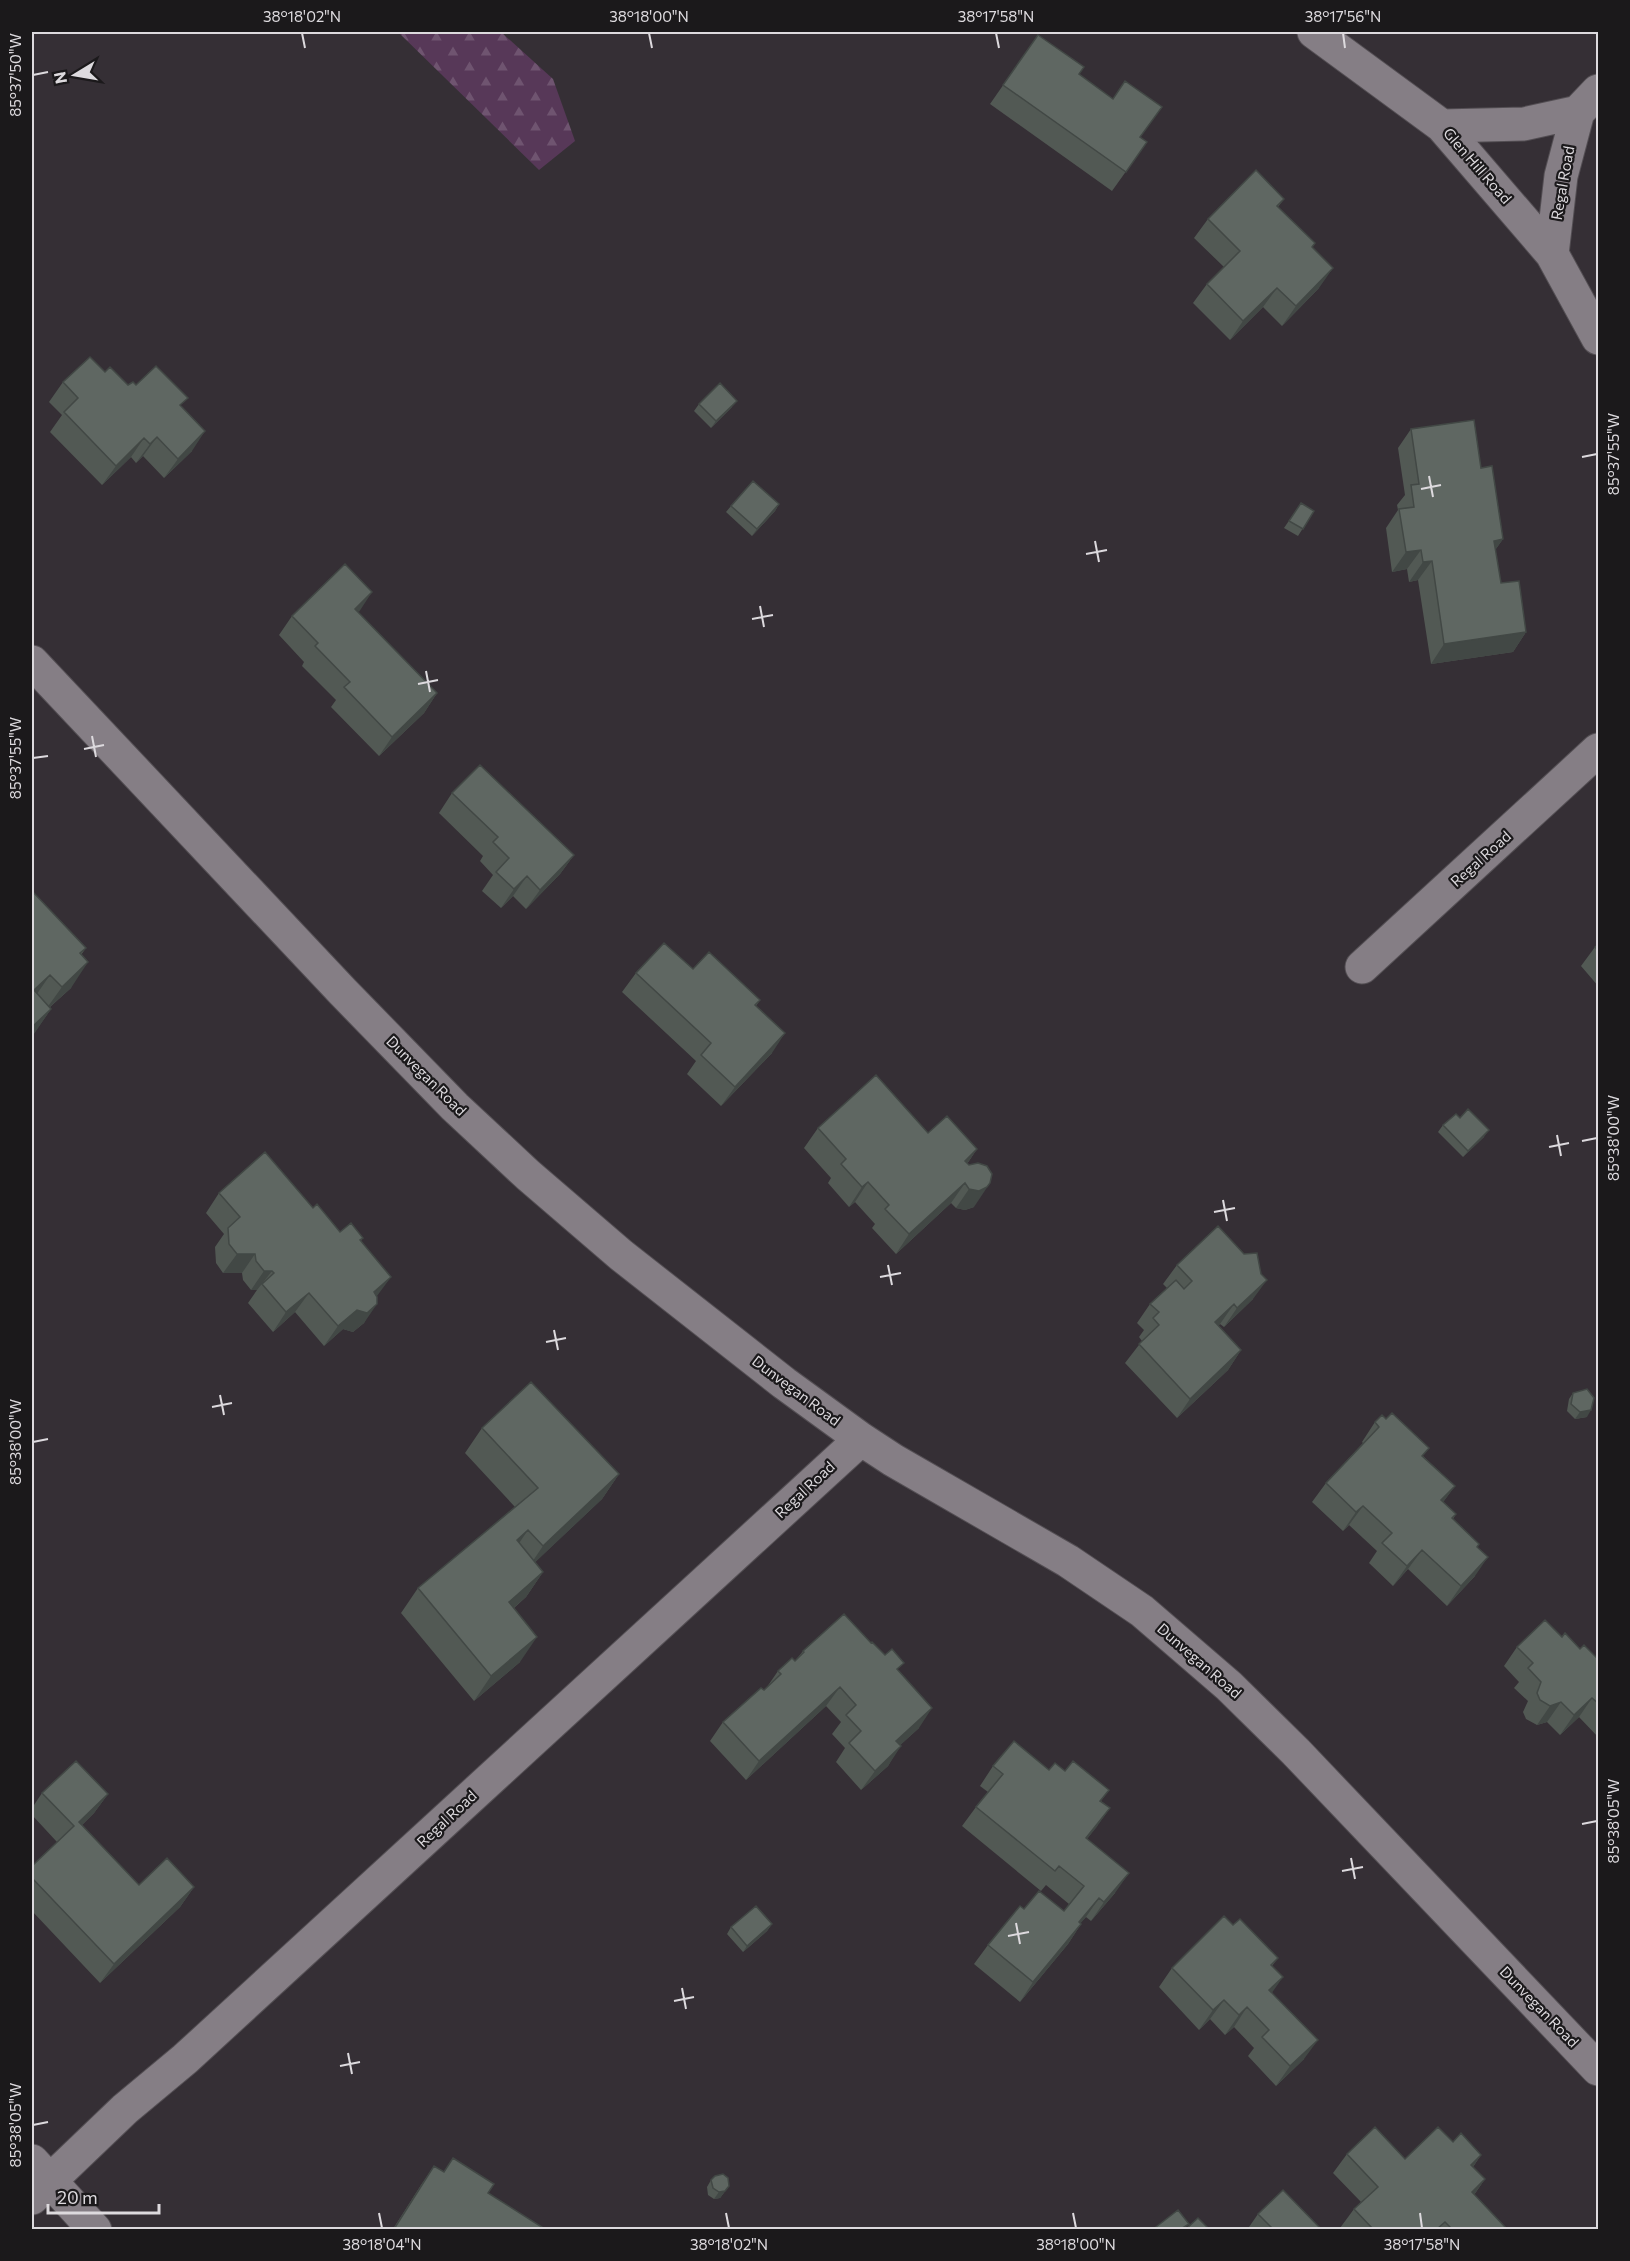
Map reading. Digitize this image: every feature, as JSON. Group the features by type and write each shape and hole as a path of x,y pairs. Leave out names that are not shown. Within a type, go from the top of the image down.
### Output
{"street":[{"name":"Glen Hill Road","path":"1314,32 1442,126 1552,254 1599,338"},
{"name":"Regal Road","path":"1442,126 1524,124 1588,101"},
{"name":"Regal Road","path":"1552,254 1561,176 1588,101"},
{"name":"Dunvegan Road","path":"32,662 455,1107 528,1175 621,1256 784,1383 861,1439 893,1460 1068,1561 1150,1618 1229,1686 1296,1752 1599,2069"},
{"name":"Regal Road","path":"1362,967 1599,750"},
{"name":"Regal Road","path":"38,2180 185,2059 861,1439"},
{"path":"38,2180 95,2229"}],"green space":[{"path":"398,32 501,32 553,79 575,141 539,170"}],"building":[{"path":"1038,35 1084,67 1079,74 1113,99 1125,81 1162,107 1140,137 1147,142 1126,172 1003,85"},
{"path":"1256,170 1284,199 1277,206 1315,243 1312,247 1333,268 1296,306 1277,288 1243,321 1207,284 1240,251 1208,219"},
{"path":"90,357 105,372 110,367 128,385 133,382 136,385 156,366 188,398 180,405 205,431 178,459 157,437 150,444 144,438 116,466 64,412 78,398 63,382"},
{"path":"720,383 737,401 716,421 699,404"},
{"path":"1474,420 1481,468 1492,466 1503,539 1494,541 1501,583 1519,581 1526,632 1444,644 1432,561 1423,562 1421,550 1406,552 1399,509 1414,507 1411,485 1419,484 1411,429"},
{"path":"753,481 779,504 757,529 731,506"},
{"path":"1301,503 1314,511 1303,529 1289,521"},
{"path":"345,564 372,592 355,609 437,693 392,737 344,687 350,682 315,646 318,643 292,616"},
{"path":"480,765 574,855 540,890 527,876 514,889 496,872 509,858 493,842 498,837 452,793"},
{"path":"32,891 86,948 80,953 88,962 62,987 50,975 34,990 51,1009 32,1027"},
{"path":"664,943 693,969 709,952 760,1000 755,1005 785,1033 735,1087 701,1055 711,1043 636,973"},
{"path":"876,1075 928,1133 947,1116 977,1149 965,1161 969,1165 978,1163 987,1166 992,1174 987,1187 979,1191 969,1189 965,1183 909,1234 885,1209 889,1205 868,1182 862,1187 841,1164 846,1159 818,1128"},
{"path":"1468,1109 1489,1130 1468,1151 1443,1125 1456,1114 1460,1118"},
{"path":"265,1152 313,1208 317,1204 340,1232 351,1223 363,1238 360,1240 391,1277 374,1292 377,1304 367,1313 357,1310 338,1326 309,1293 286,1312 262,1284 274,1273 264,1271 256,1261 255,1254 237,1254 229,1244 228,1228 240,1217 219,1193"},
{"path":"1218,1226 1244,1254 1257,1253 1261,1274 1267,1280 1237,1308 1234,1304 1215,1322 1241,1350 1190,1399 1139,1344 1159,1325 1153,1318 1159,1312 1150,1304 1176,1280 1184,1289 1192,1281 1177,1265"},
{"path":"531,1382 619,1474 543,1546 528,1530 517,1540 543,1572 509,1602 537,1637 491,1676 418,1588 538,1488 482,1428"},
{"path":"1587,1389 1594,1398 1591,1410 1580,1412 1571,1404 1573,1393"},
{"path":"1392,1413 1429,1448 1422,1456 1455,1486 1441,1500 1456,1514 1452,1518 1479,1544 1477,1547 1488,1557 1461,1586 1422,1550 1407,1566 1382,1543 1392,1533 1363,1506 1356,1512 1326,1483 1379,1427 1375,1422 1382,1415 1386,1419"},
{"path":"844,1614 885,1655 892,1649 904,1663 897,1669 932,1708 896,1741 901,1746 875,1771 849,1743 861,1731 846,1715 856,1705 840,1687 759,1761 723,1722 761,1688 764,1690 781,1674 778,1671 792,1658 795,1661"},
{"path":"1545,1620 1562,1637 1565,1633 1580,1649 1584,1645 1599,1660 1599,1704 1592,1698 1574,1715 1561,1702 1550,1706 1540,1700 1537,1693 1541,1682 1528,1668 1533,1663 1517,1647"},
{"path":"1014,1741 1049,1770 1055,1763 1065,1771 1073,1761 1109,1790 1100,1801 1110,1808 1086,1838 1129,1873 1104,1902 1099,1898 1079,1922 1081,1924 1033,1982 988,1945 1020,1906 1024,1909 1039,1891 1064,1911 1084,1886 1059,1866 1055,1871 976,1807 1003,1774 993,1766"},
{"path":"76,1761 108,1794 79,1822 139,1885 167,1858 194,1887 114,1964 32,1878 32,1866 74,1826 42,1793"},
{"path":"756,1906 772,1924 747,1946 731,1927"},
{"path":"1224,1916 1233,1925 1240,1919 1278,1958 1271,1965 1283,1977 1269,1990 1318,2040 1290,2066 1262,2037 1269,2030 1247,2007 1239,2015 1224,2000 1213,2010 1172,1968"},
{"path":"1375,2127 1405,2159 1438,2127 1453,2142 1461,2133 1481,2155 1471,2165 1485,2179 1472,2192 1506,2228 1452,2229 1445,2222 1437,2229 1373,2229 1354,2209 1378,2187 1347,2154"},
{"path":"453,2158 494,2184 488,2193 545,2229 394,2229 434,2166 444,2172"},
{"path":"723,2174 728,2178 729,2186 725,2191 719,2192 713,2188 711,2180"},
{"path":"1283,2190 1321,2229 1273,2229 1258,2214"},
{"path":"1178,2210 1189,2224 1181,2229 1158,2229 1156,2227"},
{"path":"1198,2218 1209,2229 1186,2229"}]}
